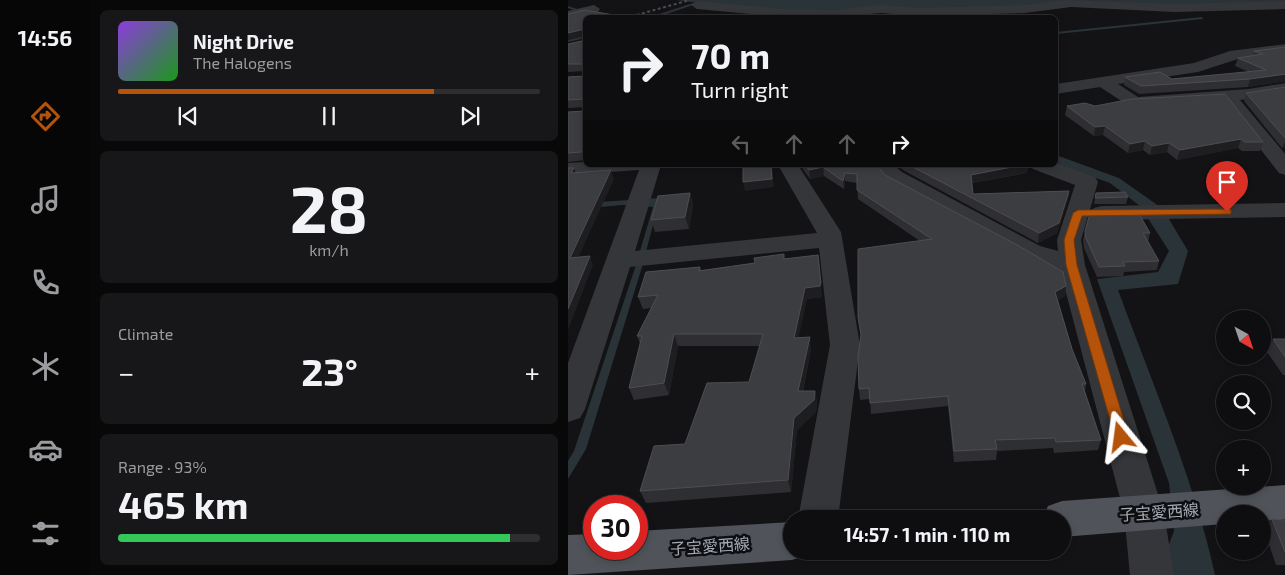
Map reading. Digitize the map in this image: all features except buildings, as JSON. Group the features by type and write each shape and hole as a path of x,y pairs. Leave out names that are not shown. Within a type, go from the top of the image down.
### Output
{"main road":[{"name":"子宝愛西線","path":"1071,518 1286,502"},
{"name":"子宝愛西線","path":"568,555 783,542"}],"street":[{"path":"697,5 810,14 830,14 880,8 912,12 1025,9 1072,3 1174,8 1286,5"},
{"path":"1269,5 1286,12"},
{"path":"568,15 594,8"},
{"path":"1059,88 1198,67 1216,58 1278,48"},
{"path":"1198,67 1222,84 1251,94 1286,88"},
{"path":"1102,82 1135,102 1222,84"},
{"path":"1222,84 1286,169"},
{"path":"1059,88 1086,103"},
{"path":"1109,105 1133,100"},
{"path":"568,170 609,167"},
{"path":"568,409 634,258 639,202 650,167"},
{"path":"789,167 829,232 845,345 819,510"},
{"path":"884,167 894,176 1031,251 1072,265"},
{"path":"1046,167 1087,182 1069,240 1072,265 1171,511 1152,575"},
{"path":"1078,213 1286,210"},
{"path":"634,258 830,239"}],"shaded area":[{"path":"676,0 1285,0 1286,3 1185,6 1038,6 823,12 828,15 794,15"},
{"path":"1058,156 1119,178 1163,209 1188,251 1178,284 1118,290 1184,467 1196,503 1215,575 1170,575 1166,552 1174,531 1169,483 1097,279 1158,272 1169,251 1140,206 1110,183 1058,165"},
{"path":"660,198 642,267 586,449 568,479 568,461 574,451 635,268 653,207 622,205 568,210 568,204"}],"waterway":[{"path":"659,15 697,3"},
{"path":"568,7 576,10"},
{"path":"1058,33 1202,18"},
{"path":"568,41 583,37"}],"railway":[{"path":"637,15 690,0"}],"route":[{"path":"1121,437 1072,265 1069,240 1078,213 1227,212"}]}
